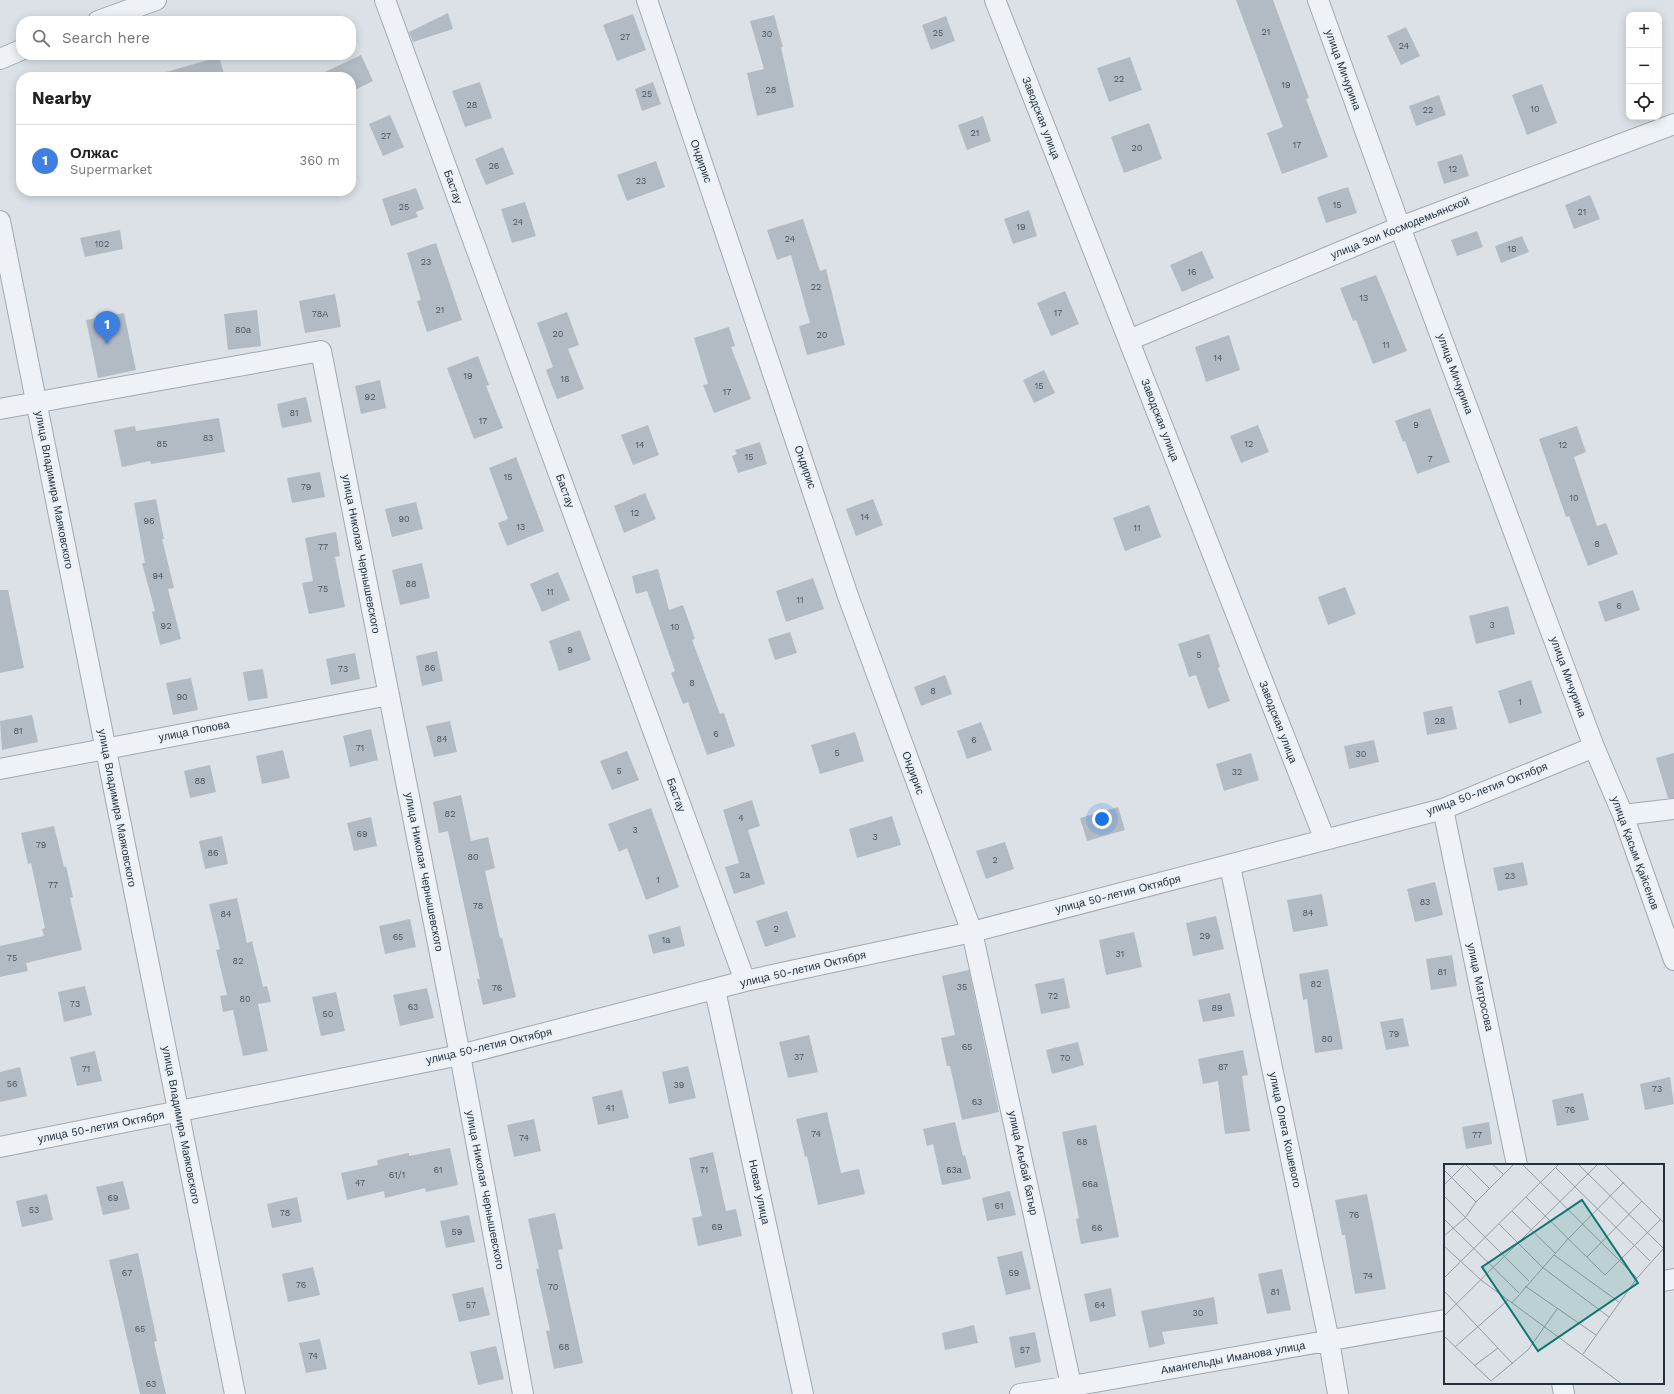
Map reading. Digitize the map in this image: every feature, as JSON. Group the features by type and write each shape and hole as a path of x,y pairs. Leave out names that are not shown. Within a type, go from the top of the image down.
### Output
{"street":[{"path":"112,16 156,0"},
{"name":"Бастау","path":"385,0 745,981"},
{"name":"Ондирис","path":"647,0 848,596 972,932"},
{"name":"Заводская улица","path":"995,0 1324,840"},
{"name":"улица Мичурина","path":"1318,0 1400,227 1594,747"},
{"path":"0,59 16,52"},
{"name":"улица Зои Космодемьянской","path":"1129,340 1400,227 1674,124"},
{"name":"улица Владимира Маяковского","path":"0,221 235,1394"},
{"name":"улица Николая Чернышевского","path":"36,402 321,351 460,1055 524,1394"},
{"path":"0,409 36,402"},
{"name":"улица Попова","path":"0,770 105,748 389,695"},
{"name":"улица 50-летия Октября","path":"0,1147 460,1055 745,981 972,932 1230,866 1443,809 1594,747"},
{"name":"улица Қасым Қайсенов","path":"1594,747 1623,815 1674,960"},
{"name":"улица Матросова","path":"1443,809 1517,1164"},
{"path":"1623,815 1674,809"},
{"name":"улица Олега Кошевого","path":"1230,866 1329,1341 1338,1394"},
{"name":"улица Ағыбай батыр","path":"972,932 1072,1390"},
{"name":"Новая улица","path":"715,990 803,1394"},
{"path":"1664,1281 1674,1279"},
{"name":"Амангельды Иманова улица","path":"1020,1394 1072,1390 1444,1320"},
{"path":"1562,1384 1564,1394"}],"building":[{"path":"1236,0 1273,0 1309,98 1306,99 1328,157 1282,174 1267,133 1283,127"},
{"path":"448,13 453,29 413,42 409,32"},
{"path":"633,14 646,50 617,61 603,25"},
{"path":"774,15 783,47 781,47 794,107 757,116 747,73 764,69 750,21"},
{"path":"946,16 955,41 931,50 922,25"},
{"path":"1406,27 1420,56 1401,65 1387,36"},
{"path":"361,55 373,81 356,90 356,72 325,72 350,60 356,60 356,57"},
{"path":"1130,57 1142,90 1109,102 1097,68"},
{"path":"208,60 220,60 224,72 166,72"},
{"path":"480,82 492,118 465,127 452,91"},
{"path":"653,82 661,104 642,111 635,89"},
{"path":"1542,84 1557,123 1527,135 1512,95"},
{"path":"1439,95 1446,115 1416,126 1409,106"},
{"path":"390,115 404,147 383,156 369,124"},
{"path":"983,116 991,141 967,150 958,125"},
{"path":"1149,123 1162,159 1124,173 1111,137"},
{"path":"503,147 514,174 486,185 475,159"},
{"path":"1462,154 1469,176 1444,184 1437,162"},
{"path":"656,161 665,187 627,201 617,175"},
{"path":"1348,187 1357,213 1326,223 1317,197"},
{"path":"416,188 424,209 416,212 418,217 391,226 382,199"},
{"path":"1590,195 1600,219 1574,229 1565,205"},
{"path":"525,202 536,236 512,243 501,209"},
{"path":"1029,210 1037,236 1013,244 1004,219"},
{"path":"803,219 820,271 826,269 845,345 807,355 799,326 810,323 791,255 777,260 767,230"},
{"path":"120,230 123,249 85,257 80,238"},
{"path":"1477,231 1483,247 1457,256 1451,240"},
{"path":"1522,236 1529,252 1501,263 1495,246"},
{"path":"436,243 462,320 427,332 417,301 421,300 407,253"},
{"path":"1202,251 1214,278 1182,292 1170,265"},
{"path":"1376,275 1407,351 1373,364 1356,320 1353,321 1340,288"},
{"path":"1065,291 1079,324 1051,336 1037,303"},
{"path":"335,294 341,327 305,333 299,301"},
{"path":"257,310 261,346 228,350 224,314"},
{"path":"567,312 579,345 568,349 584,389 557,399 546,370 553,367 537,323"},
{"path":"124,313 136,370 98,378 86,320"},
{"path":"729,327 735,346 731,347 751,399 714,413 703,385 708,384 694,338"},
{"path":"1229,335 1240,370 1206,382 1195,347"},
{"path":"478,356 489,385 486,386 503,428 474,439 447,368"},
{"path":"1044,370 1055,393 1034,403 1023,380"},
{"path":"380,380 386,408 361,414 355,386"},
{"path":"306,397 312,422 282,428 277,404"},
{"path":"1430,408 1450,462 1417,474 1405,441 1403,442 1395,421"},
{"path":"219,418 225,452 151,464 150,461 122,467 114,430 135,426 136,431"},
{"path":"648,425 659,455 633,465 621,435"},
{"path":"1258,425 1269,452 1241,463 1230,436"},
{"path":"1577,426 1586,452 1574,457 1597,526 1606,523 1618,554 1588,566 1569,516 1566,517 1539,439"},
{"path":"760,442 767,464 738,473 732,456 737,454 735,450"},
{"path":"516,457 544,531 507,546 498,523 508,519 489,468"},
{"path":"320,472 325,497 292,503 287,478"},
{"path":"645,493 656,519 624,533 614,506"},
{"path":"156,499 164,539 162,539 174,588 168,589 181,639 160,645 152,612 155,611 142,563 145,563 134,503"},
{"path":"873,499 883,525 856,536 846,509"},
{"path":"416,502 423,529 392,537 385,509"},
{"path":"1149,505 1161,537 1125,551 1113,518"},
{"path":"336,532 340,556 335,557 345,607 309,614 302,583 313,581 305,538"},
{"path":"422,563 430,598 400,605 392,570"},
{"path":"658,569 669,610 683,605 695,639 692,640 720,714 724,713 735,746 707,755 688,702 683,704 671,673 675,671 647,591 636,594 632,576"},
{"path":"558,572 570,600 542,612 530,584"},
{"path":"813,578 824,609 786,622 776,591"},
{"path":"1345,587 1356,614 1328,625 1318,597"},
{"path":"0,590 8,590 24,668 0,673"},
{"path":"1633,590 1640,610 1605,622 1598,602"},
{"path":"1508,606 1515,634 1476,644 1469,616"},
{"path":"580,630 591,660 559,671 549,641"},
{"path":"790,632 797,653 775,660 768,639"},
{"path":"1209,634 1220,667 1218,668 1230,701 1208,709 1196,675 1189,677 1178,644"},
{"path":"437,651 443,681 422,686 416,656"},
{"path":"355,653 360,679 331,685 326,659"},
{"path":"263,669 268,698 248,701 243,672"},
{"path":"945,675 952,694 921,706 914,687"},
{"path":"191,678 198,710 173,715 166,683"},
{"path":"1531,680 1542,713 1509,724 1498,691"},
{"path":"1452,706 1457,729 1427,735 1423,712"},
{"path":"32,715 38,742 2,750 0,721"},
{"path":"450,721 457,752 434,757 426,726"},
{"path":"981,722 992,750 967,759 957,731"},
{"path":"371,729 378,760 350,767 343,736"},
{"path":"855,732 864,761 820,774 811,745"},
{"path":"1374,740 1379,762 1349,769 1344,746"},
{"path":"283,750 290,778 262,784 256,756"},
{"path":"627,751 639,780 612,790 600,761"},
{"path":"1251,753 1259,780 1224,791 1216,764"},
{"path":"1674,753 1674,798 1668,798 1656,758"},
{"path":"210,765 216,792 190,798 184,771"},
{"path":"461,795 471,841 488,837 495,868 485,871 500,938 502,938 516,997 483,1005 477,979 480,979 448,831 439,833 433,802"},
{"path":"752,800 760,826 748,830 765,884 734,894 725,867 739,863 723,810"},
{"path":"1118,807 1125,830 1087,841 1080,818"},
{"path":"651,808 679,887 646,900 627,848 619,852 608,824"},
{"path":"892,816 901,845 857,858 849,829"},
{"path":"371,817 377,846 354,851 347,823"},
{"path":"54,826 64,867 66,866 73,897 70,898 82,950 26,963 28,971 0,977 0,946 44,936 42,929 45,928 31,863 28,864 21,833"},
{"path":"222,836 228,864 205,869 199,841"},
{"path":"1005,842 1014,869 986,879 976,851"},
{"path":"1523,862 1528,885 1498,891 1493,868"},
{"path":"1435,882 1443,915 1415,922 1407,889"},
{"path":"1322,894 1328,926 1293,932 1287,900"},
{"path":"237,898 247,943 252,941 263,987 267,986 271,1002 258,1004 268,1051 243,1056 233,1010 223,1012 220,996 227,995 216,950 220,949 209,904"},
{"path":"787,911 796,937 765,947 756,921"},
{"path":"1216,916 1224,949 1193,956 1186,923"},
{"path":"410,919 416,947 385,954 379,926"},
{"path":"680,926 685,946 653,954 648,935"},
{"path":"1134,932 1142,967 1106,975 1099,940"},
{"path":"1452,955 1457,986 1431,990 1426,959"},
{"path":"1328,969 1343,1049 1315,1053 1307,999 1303,1000 1299,974"},
{"path":"969,970 999,1112 962,1120 950,1066 947,1066 941,1038 955,1035 942,976"},
{"path":"1064,978 1070,1008 1041,1014 1035,984"},
{"path":"85,986 92,1015 64,1022 58,992"},
{"path":"427,988 434,1018 400,1026 393,995"},
{"path":"336,992 345,1031 321,1036 312,997"},
{"path":"1230,993 1235,1016 1203,1022 1198,1000"},
{"path":"1403,1018 1409,1046 1386,1050 1380,1022"},
{"path":"809,1035 818,1072 788,1078 779,1042"},
{"path":"1078,1042 1084,1065 1052,1074 1046,1050"},
{"path":"1243,1050 1248,1075 1242,1076 1250,1131 1225,1134 1218,1081 1203,1084 1198,1059"},
{"path":"95,1051 102,1081 77,1086 70,1057"},
{"path":"688,1066 696,1098 669,1104 662,1072"},
{"path":"20,1067 27,1096 0,1102 0,1072"},
{"path":"1670,1077 1674,1104 1645,1110 1640,1084"},
{"path":"622,1090 629,1118 598,1125 592,1097"},
{"path":"1583,1093 1589,1120 1557,1126 1552,1100"},
{"path":"827,1112 841,1173 859,1169 865,1194 818,1205 807,1156 805,1157 796,1119"},
{"path":"534,1119 541,1151 514,1157 507,1125"},
{"path":"955,1122 963,1156 965,1155 971,1179 942,1185 933,1144 927,1146 923,1129"},
{"path":"1489,1122 1492,1144 1466,1149 1462,1127"},
{"path":"1096,1125 1119,1237 1081,1244 1076,1219 1079,1218 1062,1132"},
{"path":"450,1148 458,1185 426,1192 425,1188 385,1198 384,1191 347,1200 341,1173 378,1165 377,1160 409,1153 409,1156"},
{"path":"713,1152 726,1211 736,1209 742,1236 698,1246 692,1218 702,1216 689,1158"},
{"path":"123,1181 130,1209 103,1215 96,1187"},
{"path":"1010,1191 1016,1215 987,1221 982,1198"},
{"path":"47,1194 53,1220 22,1227 16,1201"},
{"path":"1367,1194 1386,1289 1355,1294 1345,1235 1342,1235 1335,1200"},
{"path":"297,1197 302,1222 272,1228 267,1204"},
{"path":"555,1213 563,1249 558,1250 583,1363 554,1369 546,1331 550,1330 536,1269 539,1269 528,1219"},
{"path":"469,1215 475,1242 446,1248 440,1221"},
{"path":"1022,1251 1031,1289 1006,1295 997,1257"},
{"path":"138,1253 157,1341 154,1342 166,1394 140,1394 109,1260"},
{"path":"313,1267 320,1295 288,1302 282,1274"},
{"path":"1282,1269 1291,1310 1267,1314 1258,1274"},
{"path":"483,1287 490,1315 459,1322 452,1294"},
{"path":"1111,1288 1116,1316 1090,1322 1084,1294"},
{"path":"1214,1297 1218,1324 1162,1332 1165,1344 1149,1348 1141,1311"},
{"path":"974,1325 978,1343 945,1350 942,1333"},
{"path":"1035,1332 1041,1362 1015,1368 1009,1337"},
{"path":"320,1339 327,1369 306,1373 299,1343"},
{"path":"496,1346 504,1379 478,1385 470,1352"}],"place":[{"name":"Олжас","path":"107,344"}]}
